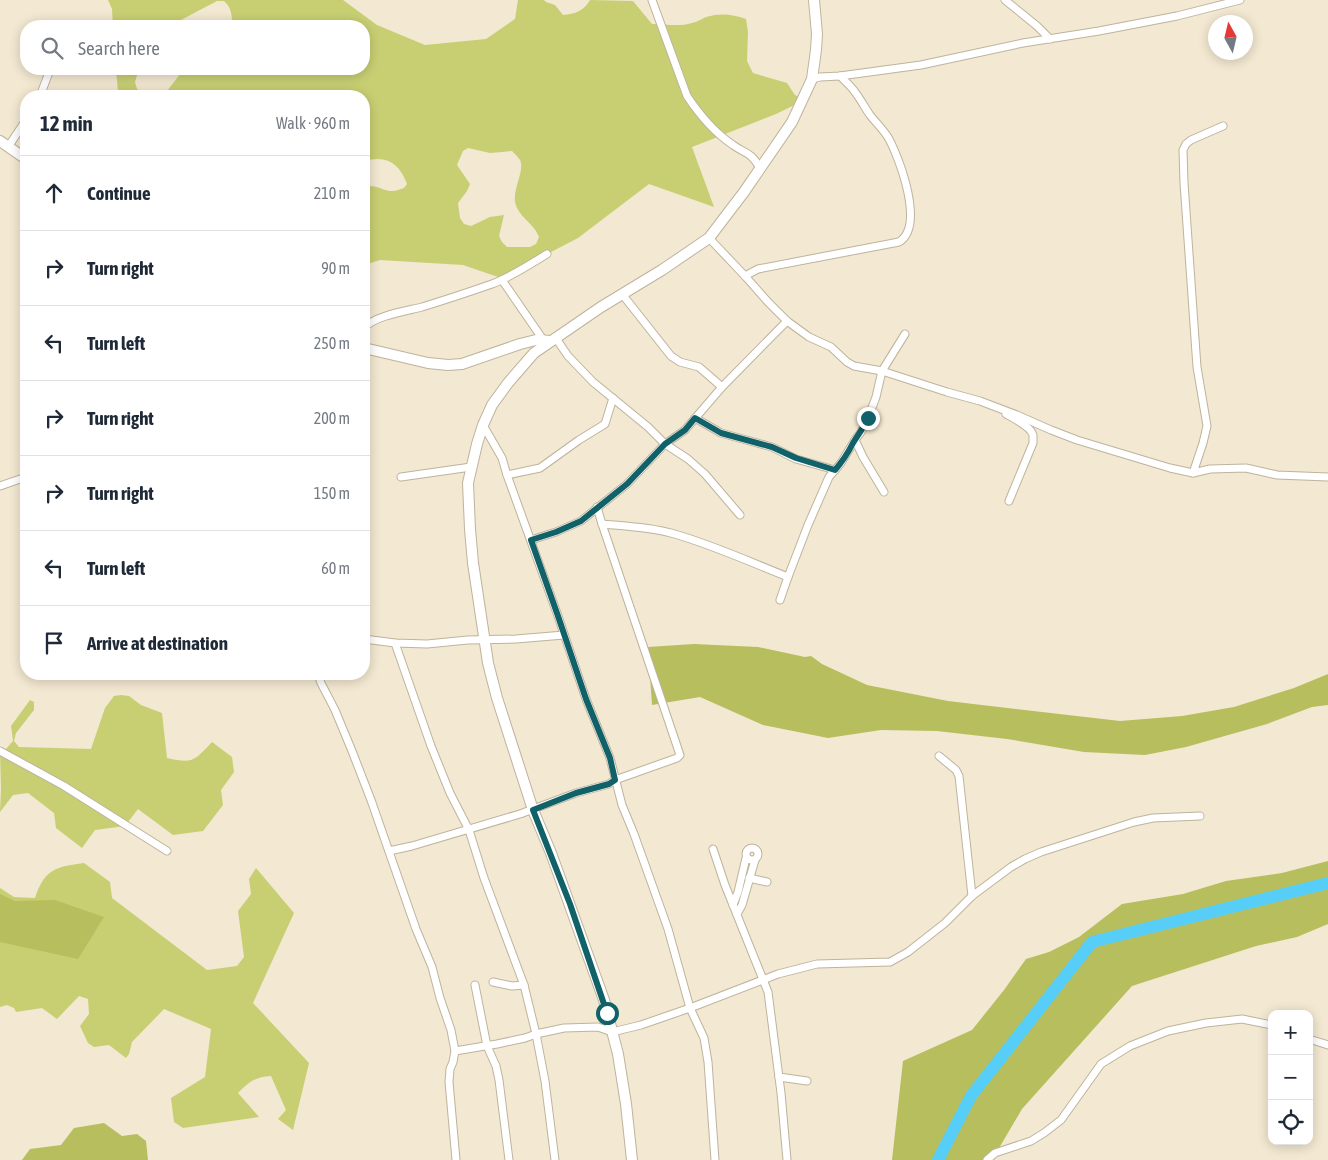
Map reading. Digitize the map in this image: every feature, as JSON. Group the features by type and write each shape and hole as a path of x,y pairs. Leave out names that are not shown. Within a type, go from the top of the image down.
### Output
{"main road":[{"path":"632,1160 618,1054 604,1000 551,853 533,810 496,698 479,607 470,529 468,483 483,425 492,405 534,353 550,339 668,266 709,238 744,192 792,122 812,79 817,34 814,0"},
{"path":"4,144 20,155"},
{"path":"370,349 428,363 448,365 462,364 520,344 550,339"}],"street":[{"path":"652,0 688,96 694,106 711,126 733,145 749,153 760,168"},
{"path":"1005,0 1050,39"},
{"path":"812,79 921,65 1177,16 1240,0"},
{"path":"42,90 48,75"},
{"path":"745,276 758,269 899,242 907,234 911,206 903,171 889,138 869,114 854,91 840,76"},
{"path":"1193,473 1206,435 1207,426 1195,350 1184,183 1184,150 1186,144 1191,140 1223,126"},
{"path":"4,144 20,127"},
{"path":"709,238 787,321 809,337 831,347 854,366 882,371 995,407 1076,440 1170,468 1193,473 1210,469 1240,467 1277,475 1328,477"},
{"path":"370,323 383,317 456,296 502,280 546,254"},
{"path":"502,280 550,339 593,382 648,427 665,444 705,474 740,514"},
{"path":"622,294 671,356 680,362 699,367 722,387"},
{"path":"531,540 581,521 627,484 665,444 685,430 722,387 787,321"},
{"path":"780,600 829,477 841,463 861,432 876,397 882,371 905,334"},
{"path":"506,475 540,468 605,424 613,398"},
{"path":"995,407 1030,429 1033,433 1033,443 1009,501"},
{"path":"695,418 721,433 772,447 796,458 835,470"},
{"path":"483,425 502,458 506,475 531,540 586,699 610,758 622,805 668,929 690,1008 704,1038 708,1062 716,1160"},
{"path":"855,440 884,492"},
{"path":"401,477 471,467"},
{"path":"0,486 20,479"},
{"path":"389,851 469,830 489,822 533,810 576,793 609,784 615,780 677,758 680,755 598,508"},
{"path":"602,524 671,533 788,576"},
{"path":"370,640 427,644 447,641 516,639 564,635"},
{"path":"395,643 431,746 450,793 469,830 484,878 524,985 545,1081 554,1160"},
{"path":"320,680 335,710 371,800 416,928 432,967 451,1030 455,1051 449,1082 456,1160"},
{"path":"0,751 64,786 167,850"},
{"path":"939,756 956,770 959,776 972,896"},
{"path":"455,1051 525,1038 564,1028 598,1027 612,1032 640,1026 778,974 817,964 890,962 908,952 945,923 972,896 1011,867 1041,852 1134,822 1153,818 1200,816"},
{"path":"713,849 725,885 768,992 787,1160"},
{"path":"733,904 738,892 747,849 756,849 758,857 755,860 742,905 737,914"},
{"path":"746,858 751,861 755,860"},
{"path":"749,878 767,882"},
{"path":"493,982 512,986 524,985"},
{"path":"475,985 487,1046 496,1066 499,1080 509,1160"},
{"path":"987,1160 995,1152 1031,1141 1050,1129 1071,1108 1101,1064 1130,1046 1168,1031 1206,1023 1242,1019 1268,1024"},
{"path":"1313,1040 1328,1045"},
{"path":"779,1077 807,1081"}],"green space":[{"path":"108,0 343,0 377,25 425,45 486,39 515,19 518,0 544,0 555,5 563,15 579,11 590,0 633,1 652,24 687,24 706,17 721,15 731,15 746,19 748,32 747,61 753,73 787,83 795,95 805,100 776,114 692,147 714,207 649,184 578,238 501,278 463,265 380,260 370,263 370,186 394,191 404,188 407,184 396,165 385,160 370,160 370,90 168,90 179,75 370,75 370,20 232,20 229,6 224,1 217,1 181,20 113,20 112,9","holes":["468,148 490,153 512,151 521,164 515,202 519,212 534,228 539,237 536,244 530,247 507,247 502,242 499,236 504,215 490,217 471,226 464,224 460,218 458,203 470,184 457,165 463,151"]},
{"path":"117,75 137,75 135,82 139,90 118,90"},
{"path":"694,644 758,647 805,657 811,656 822,664 867,685 948,701 1120,721 1182,716 1234,707 1294,688 1328,674 1328,705 1312,707 1267,724 1186,747 1145,755 1084,752 1007,739 937,731 881,730 828,738 763,725 700,697 652,705 648,647"},
{"path":"114,696 129,696 141,705 162,713 167,758 188,761 197,757 212,742 232,757 234,772 221,790 223,805 203,831 173,835 138,809 125,826 95,830 82,848 56,828 54,813 28,793 13,795 0,812 0,750 6,749 13,741 11,726 30,700 34,702 34,710 16,733 14,741 19,747 91,749 105,708"},
{"path":"1328,861 1328,924 1297,937 1256,946 1132,986 1022,1109 992,1160 892,1160 903,1061 972,1030 1026,959 1049,952 1079,937 1122,904 1183,894 1226,881 1282,873"},
{"path":"84,863 110,882 112,898 207,970 237,966 244,957 238,911 251,894 249,879 256,868 294,913 253,1003 309,1063 293,1130 278,1119 286,1110 271,1076 253,1081 238,1093 259,1117 183,1128 174,1122 171,1098 205,1077 211,1029 164,1009 132,1042 126,1058 109,1045 94,1047 88,1043 80,1026 89,1014 88,999 79,996 57,1019 42,1008 16,1012 14,1008 7,1005 0,1007 0,888 14,897 35,898 43,881 52,871"},
{"path":"0,894 15,901 55,900 104,917 78,959 0,942"},
{"path":"104,1123 122,1136 137,1134 146,1141 148,1160 22,1160 30,1149 61,1145 74,1128"}],"waterway":[{"path":"938,1160 971,1096 1092,942 1328,883"}],"route":[{"path":"607,1013 570,904 533,810 576,793 609,784 615,780 610,758 586,699 531,540 581,521 627,484 665,444 685,430 695,418 721,433 772,447 796,458 835,470 861,432 868,418"}]}
